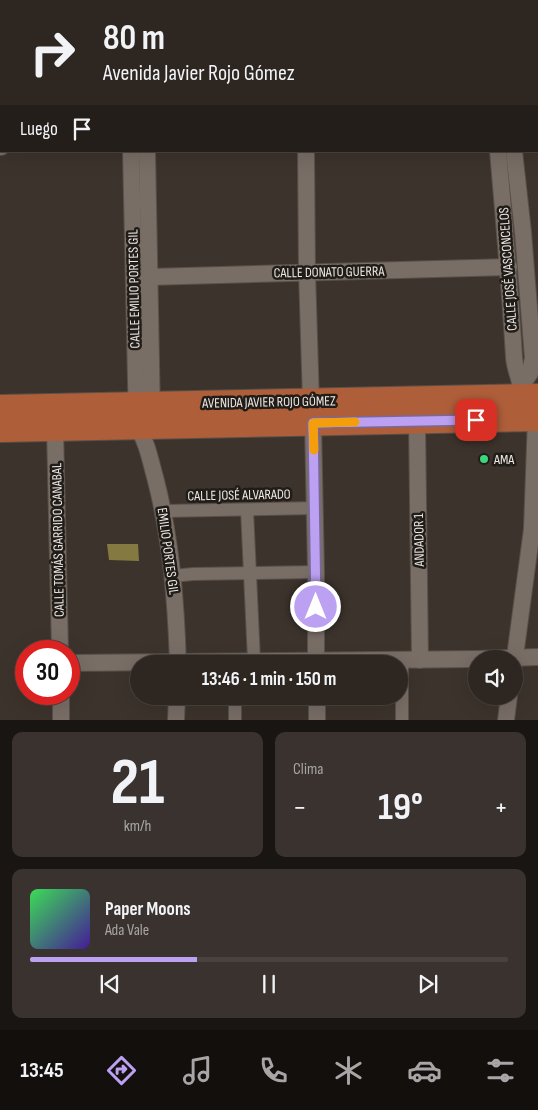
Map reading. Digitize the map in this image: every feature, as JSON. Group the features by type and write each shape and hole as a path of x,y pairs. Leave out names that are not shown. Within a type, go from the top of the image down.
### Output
{"main road":[{"name":"AVENIDA JAVIER ROJO GÓMEZ","path":"312,412 417,421 531,403"},
{"name":"AVENIDA JAVIER ROJO GÓMEZ","path":"0,429 55,428 145,420 531,403"},
{"name":"AVENIDA JAVIER ROJO GÓMEZ","path":"0,408 145,420"}],"street":[{"name":"CALLE EMILIO PORTES GIL","path":"131,152 145,420"},
{"name":"CALLE EMILIO PORTES GIL","path":"145,420 149,277 147,152"},
{"path":"306,152 306,272 316,508 316,655"},
{"name":"CALLE JOSÉ VASCONCELOS","path":"498,152 509,267 515,367 531,403"},
{"name":"CALLE JOSÉ VASCONCELOS","path":"514,152 531,231 533,358 530,373 535,528 516,650"},
{"name":"CALLE DONATO GUERRA","path":"149,277 509,267"},
{"name":"EMILIO PORTES GIL","path":"145,420 164,511 173,576 178,655"},
{"name":"ANDADOR 1","path":"417,421 420,660"},
{"name":"CALLE TOMÁS GARRIDO CANABAL","path":"55,428 60,640"},
{"name":"CALLE JOSÉ ALVARADO","path":"164,511 316,508"},
{"path":"247,510 254,655"},
{"path":"173,576 316,572"},
{"path":"523,660 538,657"},
{"path":"408,660 468,659"},
{"path":"80,663 130,663"},
{"path":"60,705 61,720"},
{"path":"176,720 177,705"},
{"path":"235,705 235,720"},
{"path":"317,705 317,720"},
{"path":"402,705 402,720"},
{"path":"506,720 508,705"}],"shaded area":[{"path":"107,544 138,544 139,561 109,560"}],"slow traffic":[{"path":"314,450 313,423 355,422"}],"place":[{"name":"AMA","path":"484,459"}],"route":[{"path":"316,607 316,508 313,423 476,420"}]}
